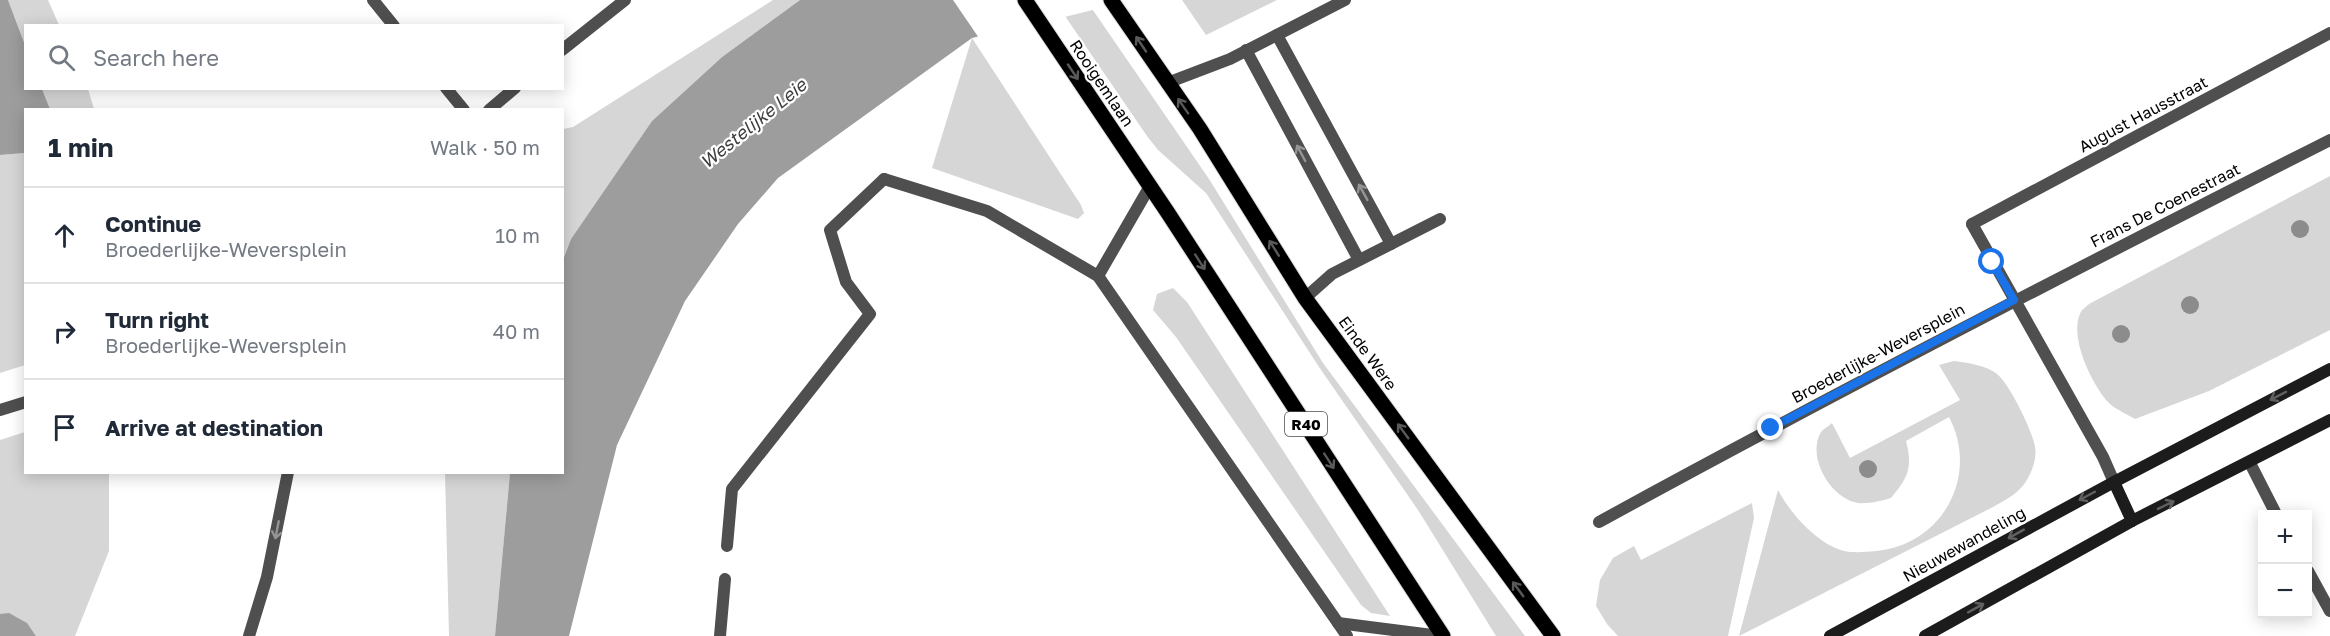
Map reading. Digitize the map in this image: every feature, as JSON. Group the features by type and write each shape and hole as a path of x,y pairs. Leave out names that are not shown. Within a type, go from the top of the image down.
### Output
{"main road":[{"name":"Rooigemlaan","path":"1025,0 1150,186"},
{"path":"1113,3 1167,83"},
{"name":"Einde Were","path":"1167,83 1200,129 1305,298 1553,636"},
{"name":"R40","path":"1150,186 1442,636"},
{"name":"Nieuwewandeling","path":"1830,636 2114,482 2330,369"},
{"path":"1925,636 2132,521 2250,463 2330,420"},
{"path":"2114,482 2132,521"}],"street":[{"path":"373,0 392,24"},
{"path":"564,48 625,0"},
{"path":"1167,83 1230,59 1345,0"},
{"name":"August Hausstraat","path":"2014,300 1972,224 2330,33"},
{"path":"1277,35 1391,244"},
{"path":"1246,50 1359,260"},
{"path":"448,90 462,108"},
{"path":"491,108 513,90"},
{"name":"Frans De Coenestraat","path":"2014,300 2330,140"},
{"path":"727,546 732,489 870,314 846,282 830,230 884,178 987,211 1098,276 1347,636"},
{"path":"1098,276 1150,186"},
{"path":"1305,298 1332,274 1440,219"},
{"path":"2014,300 2103,457 2114,482"},
{"name":"Broederlijke-Weversplein","path":"1599,522 2014,300"},
{"path":"0,410 24,403"},
{"path":"2250,463 2274,510"},
{"path":"249,636 267,577 288,474"},
{"path":"720,636 725,579"},
{"path":"2312,580 2330,611"},
{"path":"1338,623 1442,636"}],"shaded area":[{"path":"8,0 48,0 59,24 24,24 24,42"},
{"path":"773,0 800,0 722,57 652,121 571,239 564,257 564,129 573,127"},
{"path":"1054,0 1086,0 1209,179 1323,363 1525,636 1496,636 1418,510 1319,367 1206,193 1158,150"},
{"path":"1182,0 1277,0 1206,35"},
{"path":"972,38 1081,205 1084,213 1078,219 932,168"},
{"path":"42,90 88,90 94,108 50,108"},
{"path":"24,153 24,365 0,373 0,155"},
{"path":"2330,176 2330,330 2209,391 2135,419 2110,404 2090,374 2080,349 2077,324 2082,310 2089,304"},
{"path":"1173,288 1187,302 1390,616 1371,613 1361,605 1176,337 1153,310 1157,294"},
{"path":"1954,361 1977,365 1993,371 2002,379 2014,397 2035,447 2034,463 2025,483 2013,495 1993,507 1739,636 1778,490 1805,527 1814,535 1844,551 1872,551 1899,546 1920,536 1936,522 1949,504 1957,484 1960,462 1957,439 1949,417 1906,441 1909,465 1905,478 1891,498 1875,502 1858,503 1848,500 1830,485 1819,464 1817,442 1821,432 1832,423 1850,458 1960,400 1939,365"},
{"path":"24,432 24,474 109,474 109,551 75,636 36,636 21,620 12,615 0,614 0,440"},
{"path":"445,474 510,474 495,636 449,636"},
{"path":"1752,503 1754,518 1728,636 1618,636 1607,624 1596,606 1600,580 1613,558 1634,546 1641,560"}],"water":[{"path":"0,0 8,0 24,42 24,90 42,90 50,108 24,108 24,153 0,155"},
{"name":"Westelijke Leie","path":"800,0 1120,0 972,38 778,178 738,224 685,301 617,445 569,636 495,636 510,474 564,474 564,257 571,239 652,121 722,57"},
{"path":"9,613 27,623 36,636 0,636 0,614"}],"pier":[{"path":"953,0 1123,0 1121,3 979,38"}],"route":[{"path":"1771,428 2014,300 1992,262"}]}
